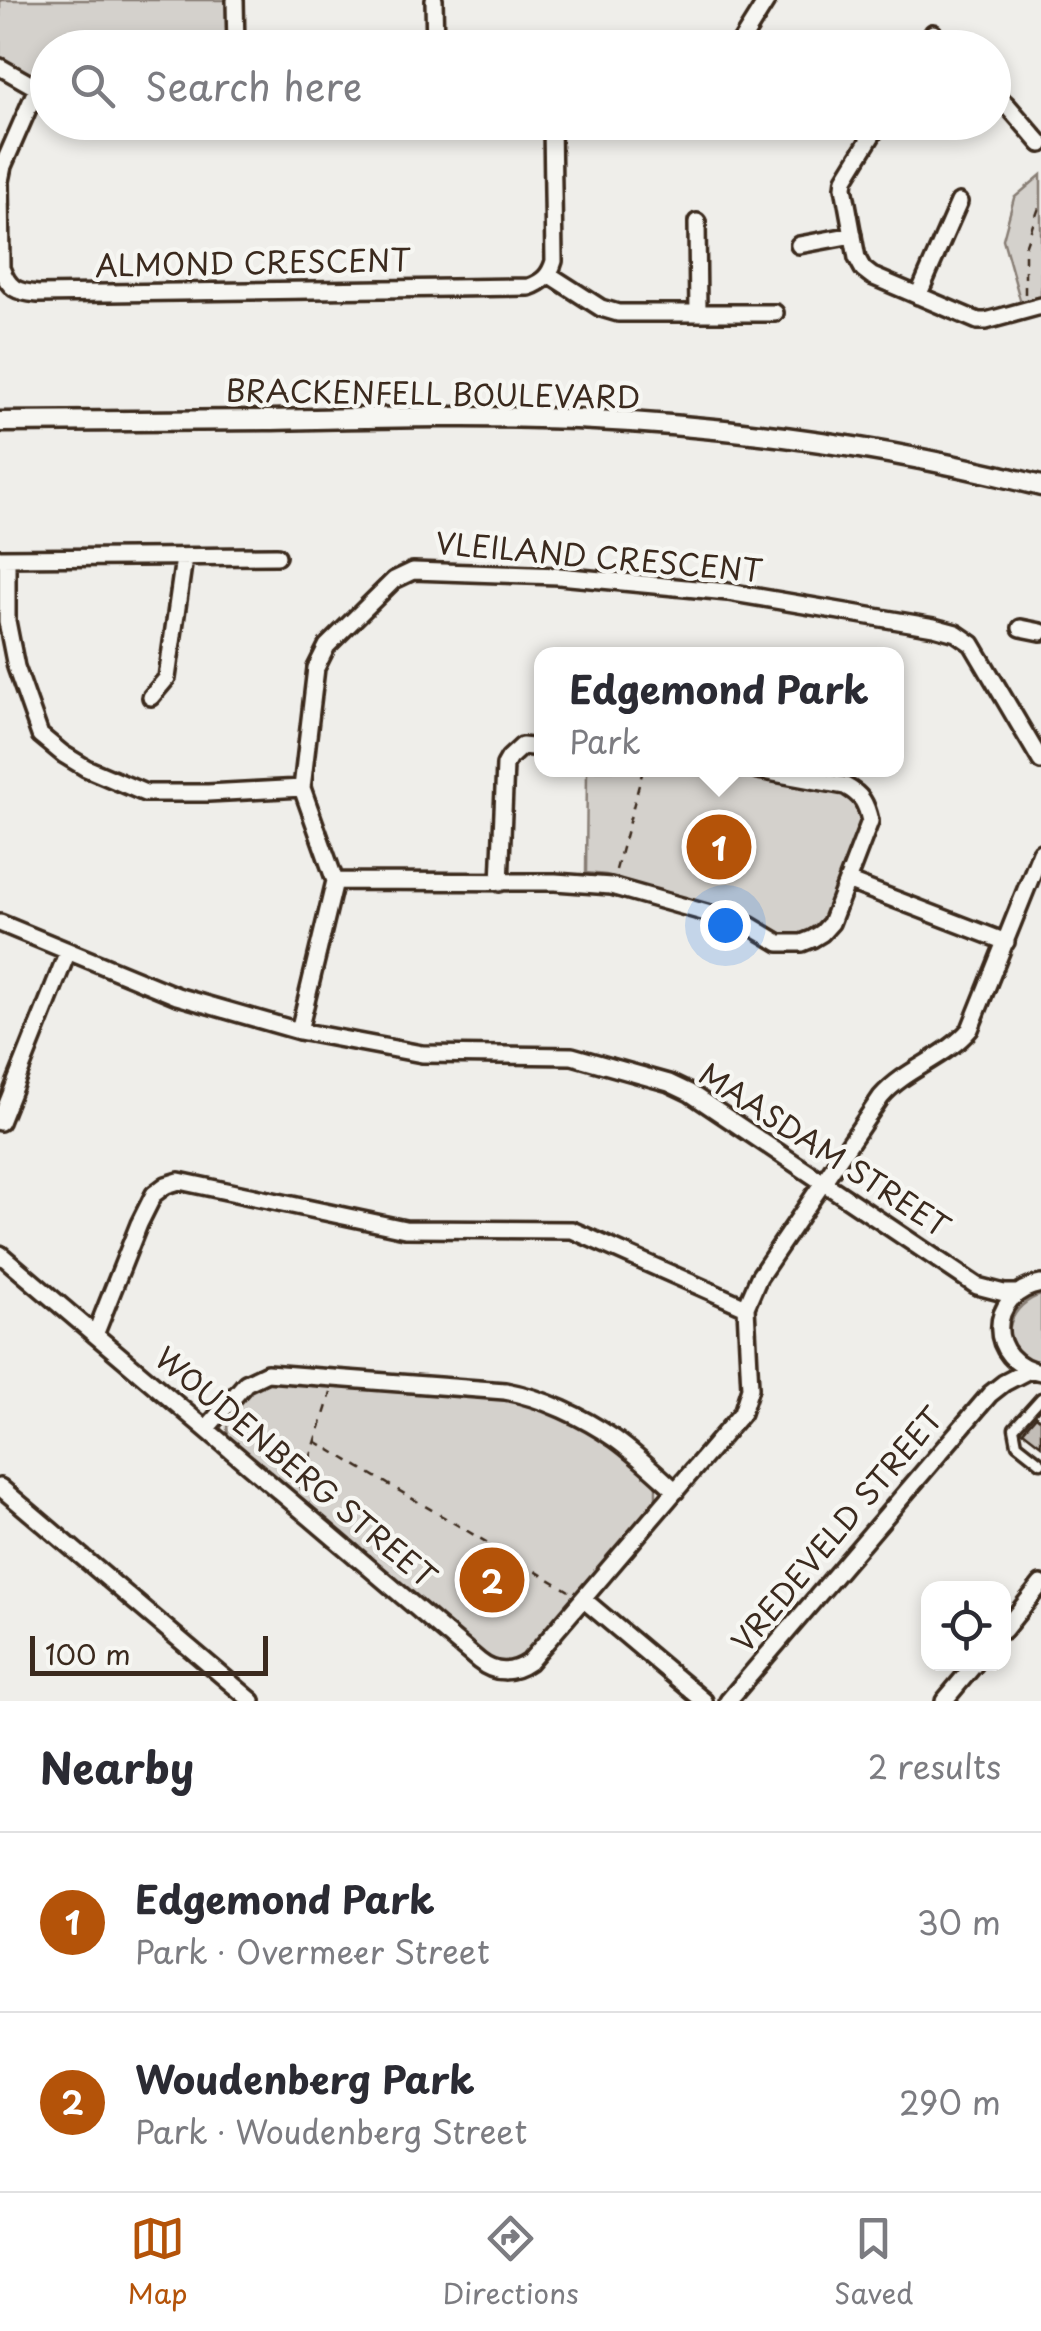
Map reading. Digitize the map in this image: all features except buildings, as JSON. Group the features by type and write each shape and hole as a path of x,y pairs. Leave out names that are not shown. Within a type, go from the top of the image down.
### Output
{"street":[{"path":"235,0 236,30"},
{"path":"434,0 435,30"},
{"path":"749,30 768,0"},
{"path":"0,68 30,84"},
{"path":"1011,110 1041,144"},
{"name":"ALMOND CRESCENT","path":"30,112 1,166 0,181 3,283 23,292 521,288 536,284 548,274"},
{"path":"552,140 554,261 548,274 609,311 775,313"},
{"path":"869,140 844,187 858,258 868,273 978,321 1033,308"},
{"path":"918,296 959,202"},
{"path":"697,222 698,313"},
{"path":"799,244 853,235"},
{"name":"BRACKENFELL BOULEVARD","path":"0,422 467,417 631,422 852,448 1041,486"},
{"path":"277,556 3,558 6,621 16,667 40,735 86,768 144,792 302,788"},
{"path":"151,697 168,678 184,558"},
{"name":"VLEILAND CRESCENT","path":"335,881 302,788 319,660 327,646 394,580 413,571 559,576 728,592 934,627 972,644 1041,760"},
{"path":"1021,628 1041,632"},
{"path":"500,883 505,766 522,746 534,747"},
{"path":"299,1031 335,881 611,886 750,925 779,943 812,939 831,923 870,822 858,793 846,786 796,777"},
{"path":"824,1182 889,1088 958,1042 970,1029 1041,852"},
{"path":"847,881 1006,942"},
{"name":"MAASDAM STREET","path":"0,922 176,996 299,1031 422,1054 562,1055 669,1083 690,1093 977,1286 1000,1318"},
{"path":"0,1122 68,951"},
{"path":"95,1335 154,1194 180,1181 404,1228 572,1230 746,1307"},
{"name":"WOUDENBERG STREET","path":"0,1254 479,1662 493,1670 516,1670 529,1662 742,1413 750,1388 746,1307 758,1277 824,1182"},
{"path":"1035,1371 1015,1362 1005,1350 1000,1318 1017,1293 1041,1284"},
{"name":"MAASDAM STREET","path":"977,1286 1004,1294 1017,1293"},
{"name":"VREDEVELD STREET","path":"990,1394 1004,1365 1005,1350"},
{"name":"VREDEVELD STREET","path":"728,1701 990,1394 1004,1383 1035,1371"},
{"path":"206,1430 246,1383 260,1374 273,1372 506,1391 536,1398 615,1439 676,1490"},
{"path":"0,1487 252,1701"},
{"path":"1011,1621 1041,1584"},
{"path":"583,1599 704,1701"},
{"path":"944,1701 970,1671"}],"lane":[{"path":"1041,1398 1014,1428 1017,1444 1041,1464"}],"path":[{"path":"1033,308 1024,248 1041,202"},
{"path":"611,886 641,777"},
{"path":"295,1504 336,1377"},
{"path":"315,1441 583,1599"}],"shaded area":[{"path":"0,0 227,0 228,30 30,30 30,74 0,58"},
{"path":"1041,175 1041,297 1021,303 1003,239 1014,198"},
{"path":"587,777 764,777 841,790 858,804 861,821 824,917 798,934 785,935 754,918 606,875 586,873"},
{"path":"1041,1295 1041,1365 1016,1351 1009,1333 1015,1314"},
{"path":"269,1380 528,1403 601,1438 653,1481 656,1499 524,1656 514,1662 498,1663 483,1655 229,1438 228,1419 237,1403"}],"place":[{"name":"Edgemond Park","path":"719,847"},
{"name":"Woudenberg Park","path":"492,1580"}]}
